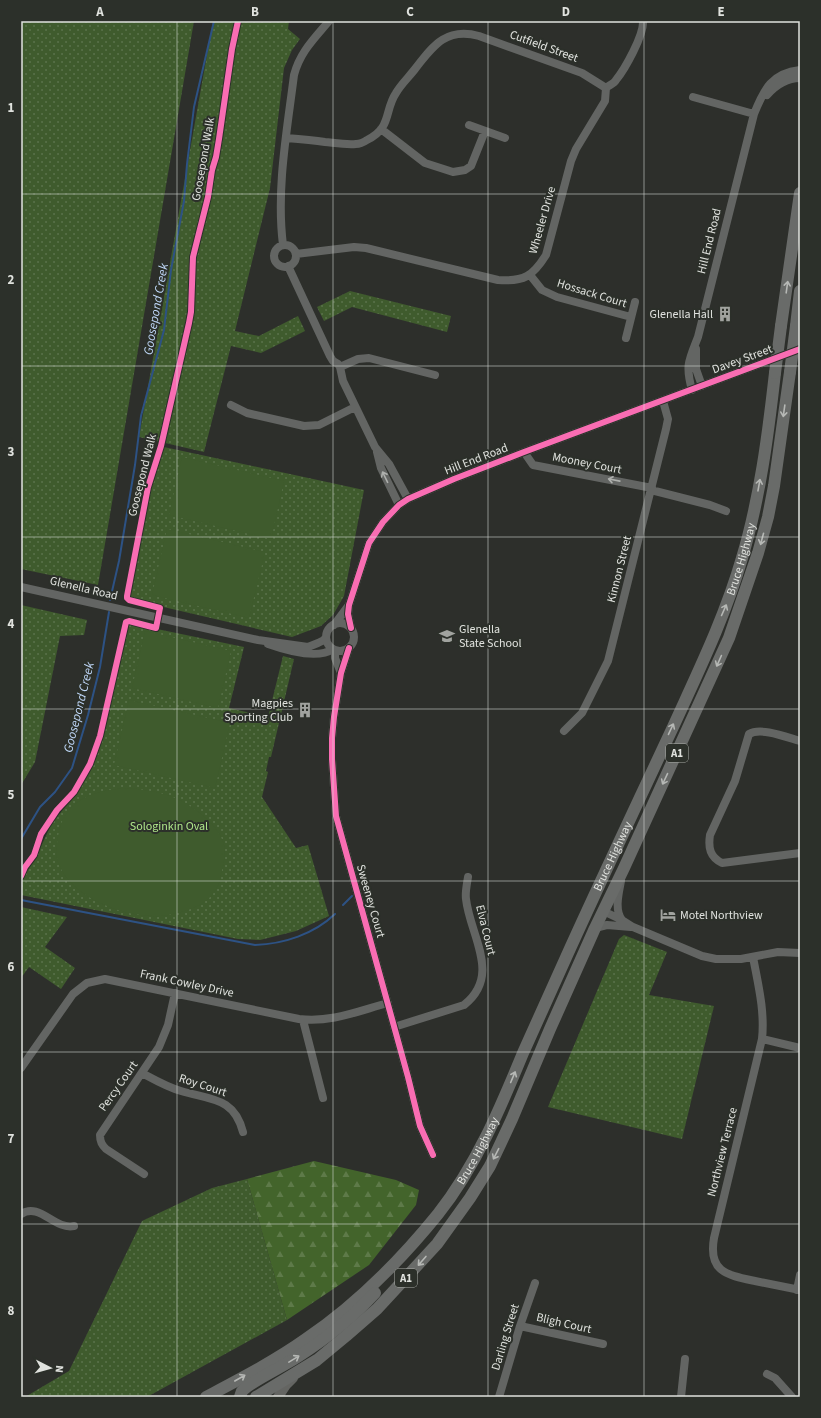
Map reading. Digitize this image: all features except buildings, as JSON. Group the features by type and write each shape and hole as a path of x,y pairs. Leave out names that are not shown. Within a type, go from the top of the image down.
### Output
{"highway":[{"name":"Bruce Highway","path":"206,1397 290,1350 337,1316 378,1279 439,1212 468,1170 489,1132 729,600 754,516 768,438 781,326 800,193"},
{"name":"Bruce Highway","path":"256,1397 317,1360 365,1319 401,1284 437,1244 470,1198 501,1144 595,928 729,638 753,568 768,517 774,486 800,291"},
{"path":"533,1032 550,1006 591,917 596,913 603,911"},
{"path":"239,1397 242,1391 248,1386 314,1346 359,1309 410,1252 439,1212"}],"main road":[{"path":"278,1397 288,1383 317,1360"}],"street":[{"path":"283,245 280,210 286,138 294,75 303,52 328,21"},
{"name":"Wheeler Drive","path":"530,276 540,266 546,255 571,161 576,149 605,100 606,88 616,80 639,40 643,21"},
{"name":"Cutfield Street","path":"286,138 356,144 367,140 381,129 387,119 396,93 429,51 440,41 459,33 469,33 479,36 582,73 606,88"},
{"name":"Hill End Road","path":"351,628 348,614 349,605 369,542 383,522 399,505 408,499 447,482 692,390 688,375 688,363 698,337 754,114 768,85 773,80 785,73 800,70"},
{"name":"Hill End Road","path":"759,102 781,82 800,78"},
{"path":"693,97 754,114"},
{"path":"469,125 504,138"},
{"path":"381,129 425,163 438,168 460,172 471,166 485,131"},
{"path":"283,245 292,247 296,254 294,262 288,266 282,266 275,259 277,249 283,245"},
{"path":"296,254 354,247 366,248 498,280 510,281 530,276"},
{"path":"288,266 330,356 340,367 342,381 375,447 381,468 399,505"},
{"name":"Hossack Court","path":"530,276 542,290 557,297 631,317"},
{"name":"Hossack Court","path":"626,338 635,302"},
{"path":"698,337 696,369 702,386"},
{"name":"Davey Street","path":"692,390 800,349"},
{"path":"340,367 358,359 370,358 435,375"},
{"name":"Kinnon Street","path":"564,730 582,713 608,661 652,489 668,419 663,401"},
{"path":"231,405 247,413 304,426 319,425 355,407"},
{"path":"375,447 389,464 408,499"},
{"name":"Mooney Court","path":"524,452 533,465 652,489 726,510"},
{"name":"Glenella Road","path":"21,587 258,640 308,647 324,640 326,636"},
{"name":"Hill End Road","path":"334,625 349,605"},
{"path":"343,623 351,628 354,640 349,648 342,651 334,650 329,646 326,636 334,625 343,623"},
{"name":"Glenella Road","path":"258,640 278,648 302,653 328,653 334,650"},
{"name":"Sweeney Court","path":"349,648 341,673 332,738 336,816 388,1003 420,1126 433,1155"},
{"name":"Sweeney Court","path":"334,650 335,658 341,673"},
{"path":"800,741 762,731 754,731 749,734 735,781 710,835 709,843 710,852 722,863 800,853"},
{"path":"622,920 618,913 618,904 624,868"},
{"name":"Elva Court","path":"394,1026 464,1006 478,992 482,981 482,960 465,898 468,877"},
{"path":"603,911 634,927 702,956 716,959 740,959 778,952 800,953"},
{"path":"595,928 607,925 634,927"},
{"name":"Northview Terrace","path":"753,957 763,1011 764,1023 762,1039 714,1238 712,1248 713,1256 716,1264 727,1275 798,1290"},
{"name":"Frank Cowley Drive","path":"21,1068 72,994 87,983 105,979 303,1020 324,1020 388,1003"},
{"name":"Percy Court","path":"144,1174 106,1149 97,1141 102,1130 142,1073 164,1037 175,993"},
{"path":"303,1020 323,1098"},
{"path":"762,1039 800,1048"},
{"name":"Roy Court","path":"142,1073 163,1084 182,1091 221,1102 231,1108 238,1116 243,1132"},
{"path":"21,1214 31,1210 67,1227 74,1226"},
{"path":"798,1290 800,1275"},
{"name":"Darling Street","path":"499,1397 520,1326 535,1284"},
{"name":"Bligh Court","path":"520,1326 603,1344"},
{"path":"681,1397 685,1359"},
{"path":"767,1374 775,1378 792,1397"}],"green space":[{"path":"21,21 194,21 98,585 21,569"},
{"path":"213,21 289,21 288,29 300,39 292,50 284,68 270,188 235,331 259,336 298,316 305,331 261,353 231,346 204,452 139,437"},
{"path":"350,291 451,316 447,332 352,307 324,321 317,307"},
{"path":"164,447 364,490 344,596 333,615 321,626 292,637 129,599 149,489"},
{"path":"182,457 284,481 271,539 169,515"},
{"path":"167,529 265,552 249,618 152,595"},
{"path":"21,605 87,620 84,635 60,636 35,762 21,785"},
{"name":"Sologinkin Oval","path":"128,623 244,647 229,708 268,717 283,656 294,659 271,757 269,757 266,771 268,772 262,797 296,848 308,845 329,916 296,931 260,940 238,939 21,895 21,883 26,872 35,859 52,823 66,806 90,769 106,725"},
{"path":"145,631 231,651 218,708 132,688"},
{"path":"129,700 230,723 215,788 114,765"},
{"path":"128,788 152,791 184,802 201,814 216,829 224,845 225,853 218,886 206,901 184,911 168,915 147,916 131,913 115,909 84,894 72,884 63,872 56,855 56,848 63,819 69,810 76,803 95,794"},
{"path":"21,907 67,917 45,947 75,968 61,989 29,967 21,978"},
{"path":"624,935 667,952 649,995 714,1006 682,1139 548,1107 619,939"},
{"path":"314,1161 396,1180 419,1190 416,1205 369,1265 287,1320 247,1179"},
{"path":"247,1179 287,1320 147,1397 25,1397 69,1371 142,1221 212,1188"}],"waterway":[{"name":"Goosepond Creek","path":"110,600 119,561 135,465 141,416 164,330 171,270 184,201 194,107 214,21"},
{"name":"Goosepond Creek","path":"21,839 40,807 55,792 72,768 88,715 100,667 109,612"},
{"path":"343,905 352,896"},
{"path":"21,900 255,945 277,943 298,937 318,927 335,914"}],"cycle path":[{"name":"Goosepond Walk","path":"21,876 25,867 34,855 41,834 57,810 74,792 90,764 100,736 126,622 129,621 156,628 160,608 129,600 127,596 148,487 161,446 189,323 191,312 193,257 216,157 232,49 238,21"},
{"path":"351,628 348,614 349,605 369,543 383,522 399,505 408,499 454,479 524,452 800,349"},
{"path":"349,648 341,673 332,738 336,816 408,1077 420,1126 433,1155"}],"place":[{"name":"Glenella Hall","path":"725,314"},
{"name":"Glenella State School","path":"447,636"},
{"name":"Magpies Sporting Club","path":"305,710"},
{"name":"Motel Northview","path":"668,915"}]}
